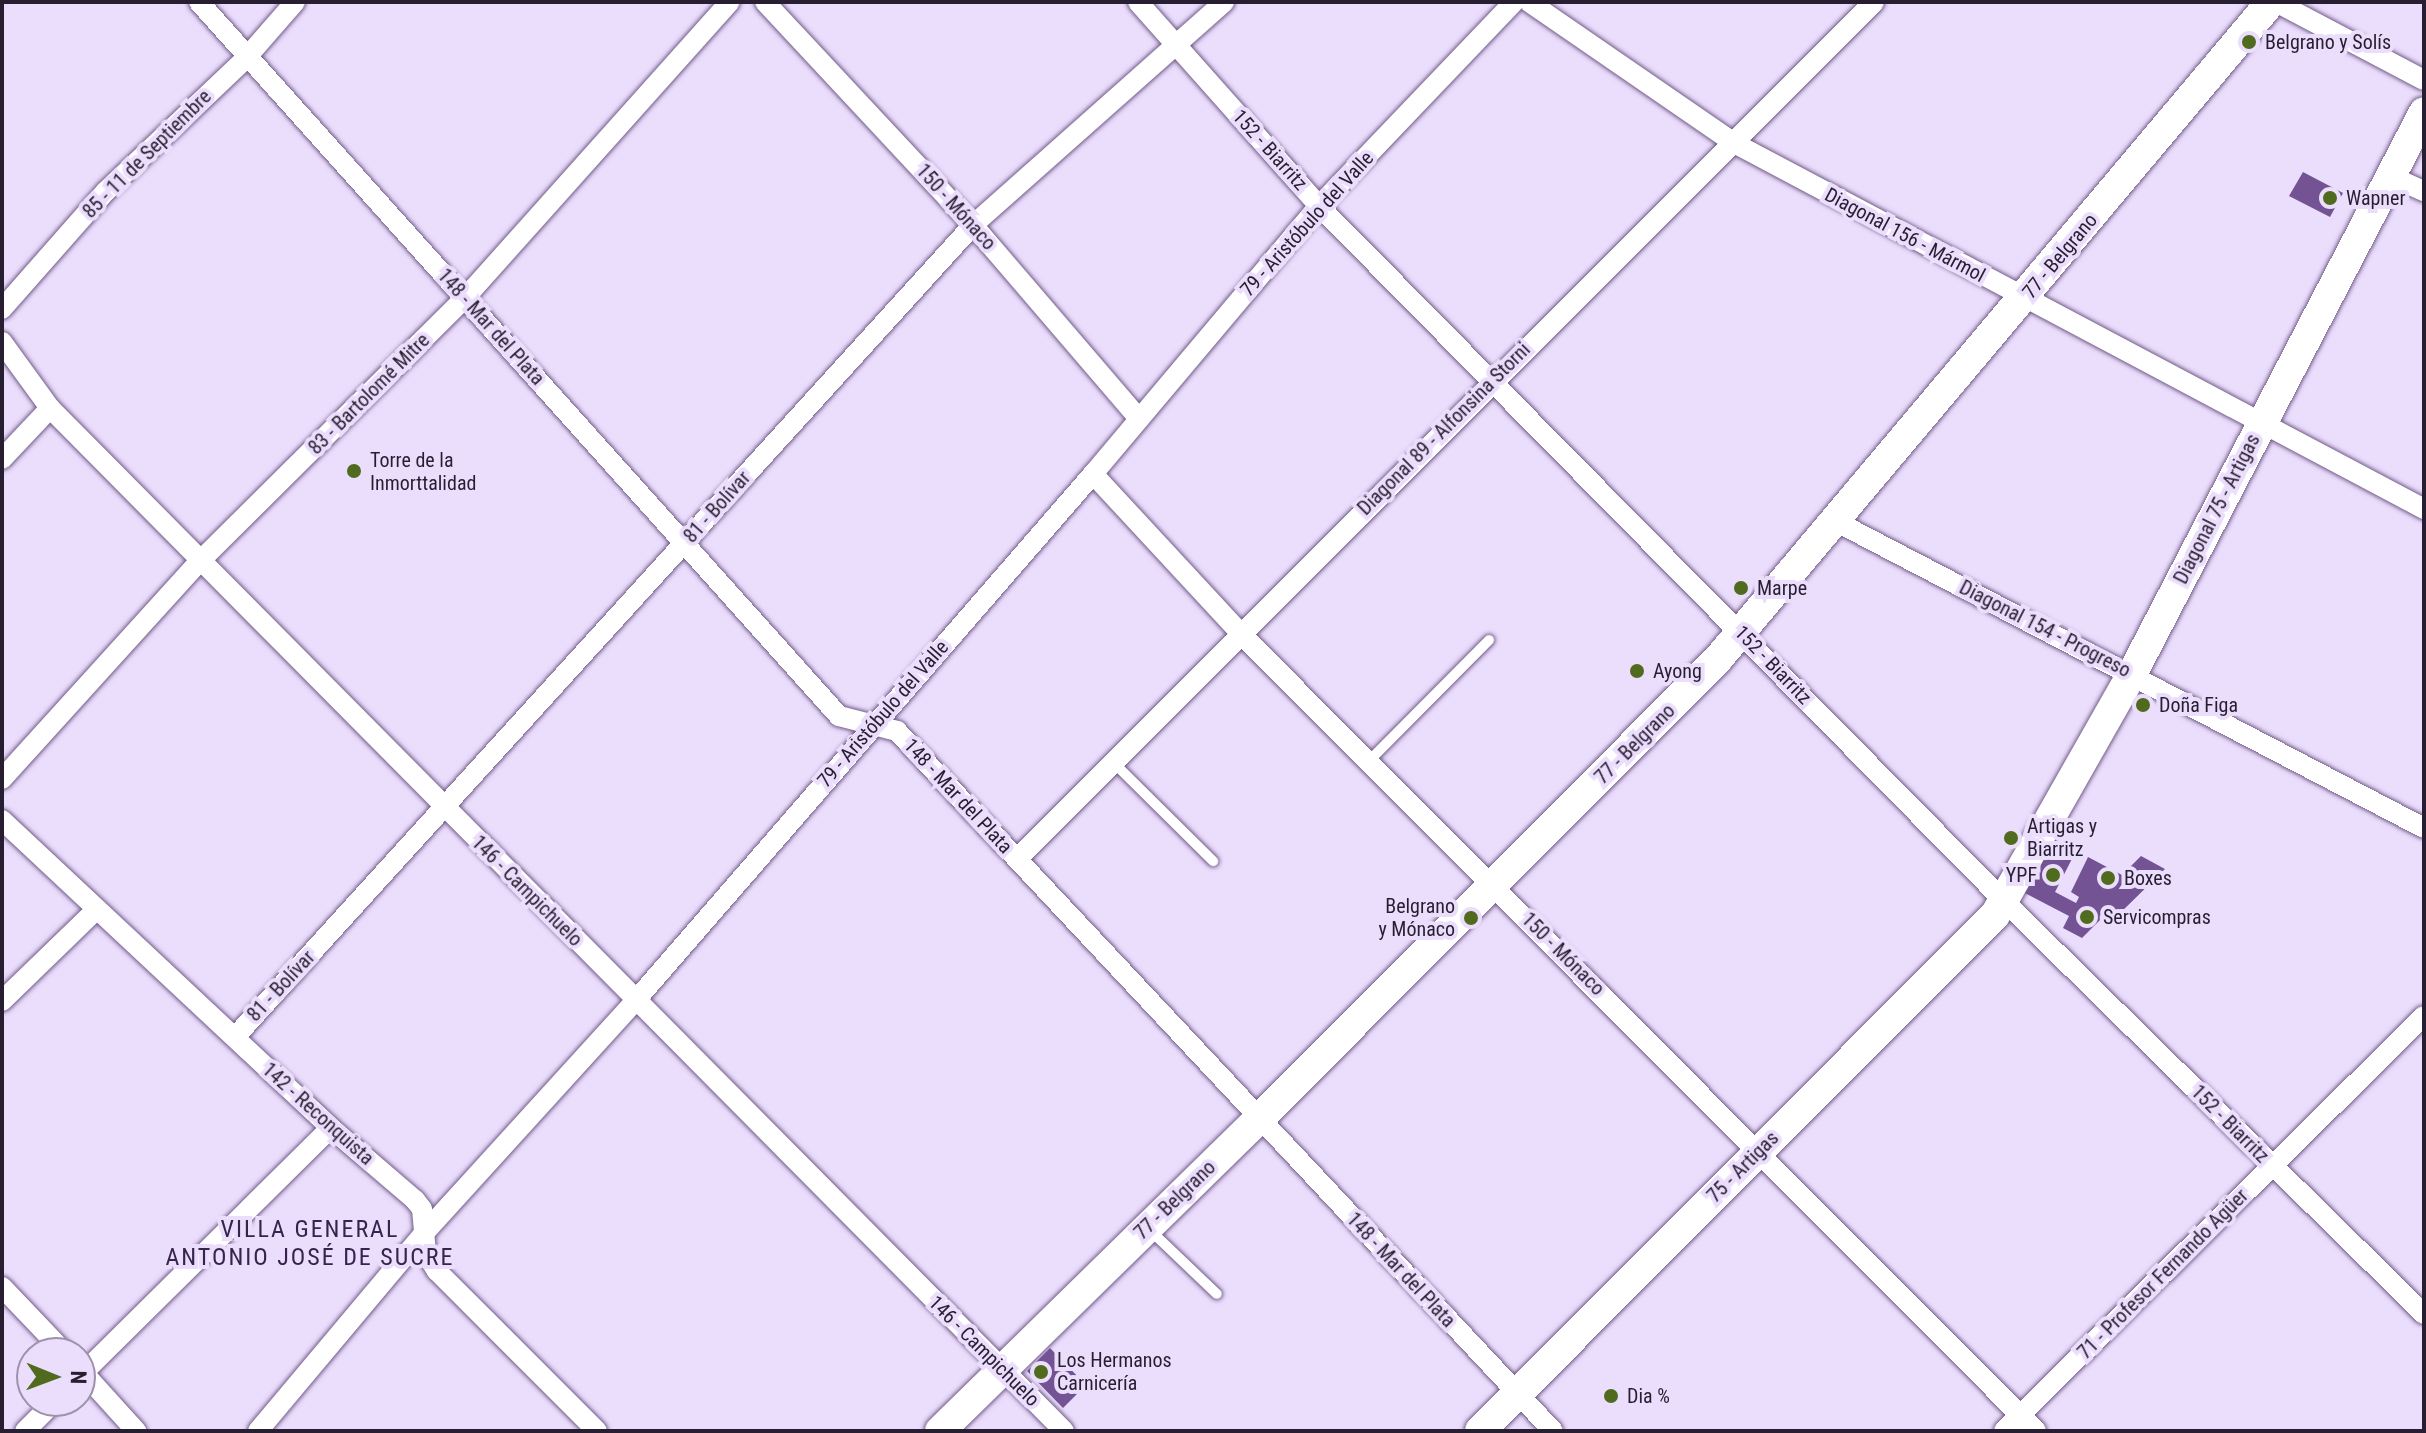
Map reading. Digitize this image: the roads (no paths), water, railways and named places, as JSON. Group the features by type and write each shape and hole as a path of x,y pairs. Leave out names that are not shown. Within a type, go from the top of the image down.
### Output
{"street":[{"name":"148 - Mar del Plata","path":"199,2 839,716 897,731 1553,1431"},
{"name":"85 - 11 de Septiembre","path":"2,309 106,191 247,57 295,2"},
{"name":"83 - Bartolomé Mitre","path":"2,779 200,561 465,298 730,2"},
{"name":"150 - Mónaco","path":"765,2 973,225 1139,419"},
{"name":"152 - Biarritz","path":"1138,2 1319,206 2004,901 2424,1314"},
{"name":"81 - Bolívar","path":"235,1037 973,225 1224,2"},
{"name":"79 - Aristóbulo del Valle","path":"258,1431 425,1232 636,1000 1093,474 1319,206 1514,2"},
{"name":"Diagonal 156 - Mármol","path":"1529,2 1734,143 2260,425 2424,509"},
{"name":"Diagonal 89 - Alfonsina Storni","path":"1017,859 1874,2"},
{"path":"2273,2 2424,80"},
{"name":"77 - Belgrano","path":"940,1431 1494,886 1742,633 2273,2"},
{"name":"Diagonal 75 - Artigas","path":"2004,901 2132,674 2424,112"},
{"path":"2390,176 2424,191"},
{"name":"146 - Campichuelo","path":"2,342 50,408 1064,1431"},
{"path":"2,459 50,408"},
{"name":"150 - Mónaco","path":"1093,474 1240,633 2036,1431"},
{"name":"Diagonal 154 - Progreso","path":"1835,521 2424,828"},
{"name":"142 - Reconquista","path":"2,820 331,1128 415,1200 422,1209 426,1253 437,1271 597,1431"},
{"name":"75 - Artigas","path":"1480,1431 2004,901"},
{"path":"2,1001 97,909"},
{"name":"71 - Profesor Fernando Agüer","path":"2004,1431 2424,1016"},
{"path":"96,1358 331,1128"},
{"path":"2,1287 50,1337"},
{"path":"96,1389 136,1431"}],"lane":[{"path":"1370,760 1489,640"},
{"path":"1113,762 1213,861"},
{"path":"1146,1227 1217,1294"}],"place":[{"name":"Belgrano y Solís","path":"2249,42"},
{"name":"Wapner","path":"2330,198"},
{"name":"Torre de la Inmorttalidad","path":"354,471"},
{"name":"Marpe","path":"1741,588"},
{"name":"Ayong","path":"1637,671"},
{"name":"Doña Figa","path":"2143,705"},
{"name":"Artigas y Biarritz","path":"2011,838"},
{"name":"YPF","path":"2053,875"},
{"name":"Boxes","path":"2108,878"},
{"name":"Servicompras","path":"2087,917"},
{"name":"Belgrano y Mónaco","path":"1471,918"},
{"name":"Los Hermanos Carnicería","path":"1041,1372"},
{"name":"Dia %","path":"1611,1396"}],"district":[{"name":"VILLA GENERAL ANTONIO JOSÉ DE SUCRE","path":"310,1244"}]}
